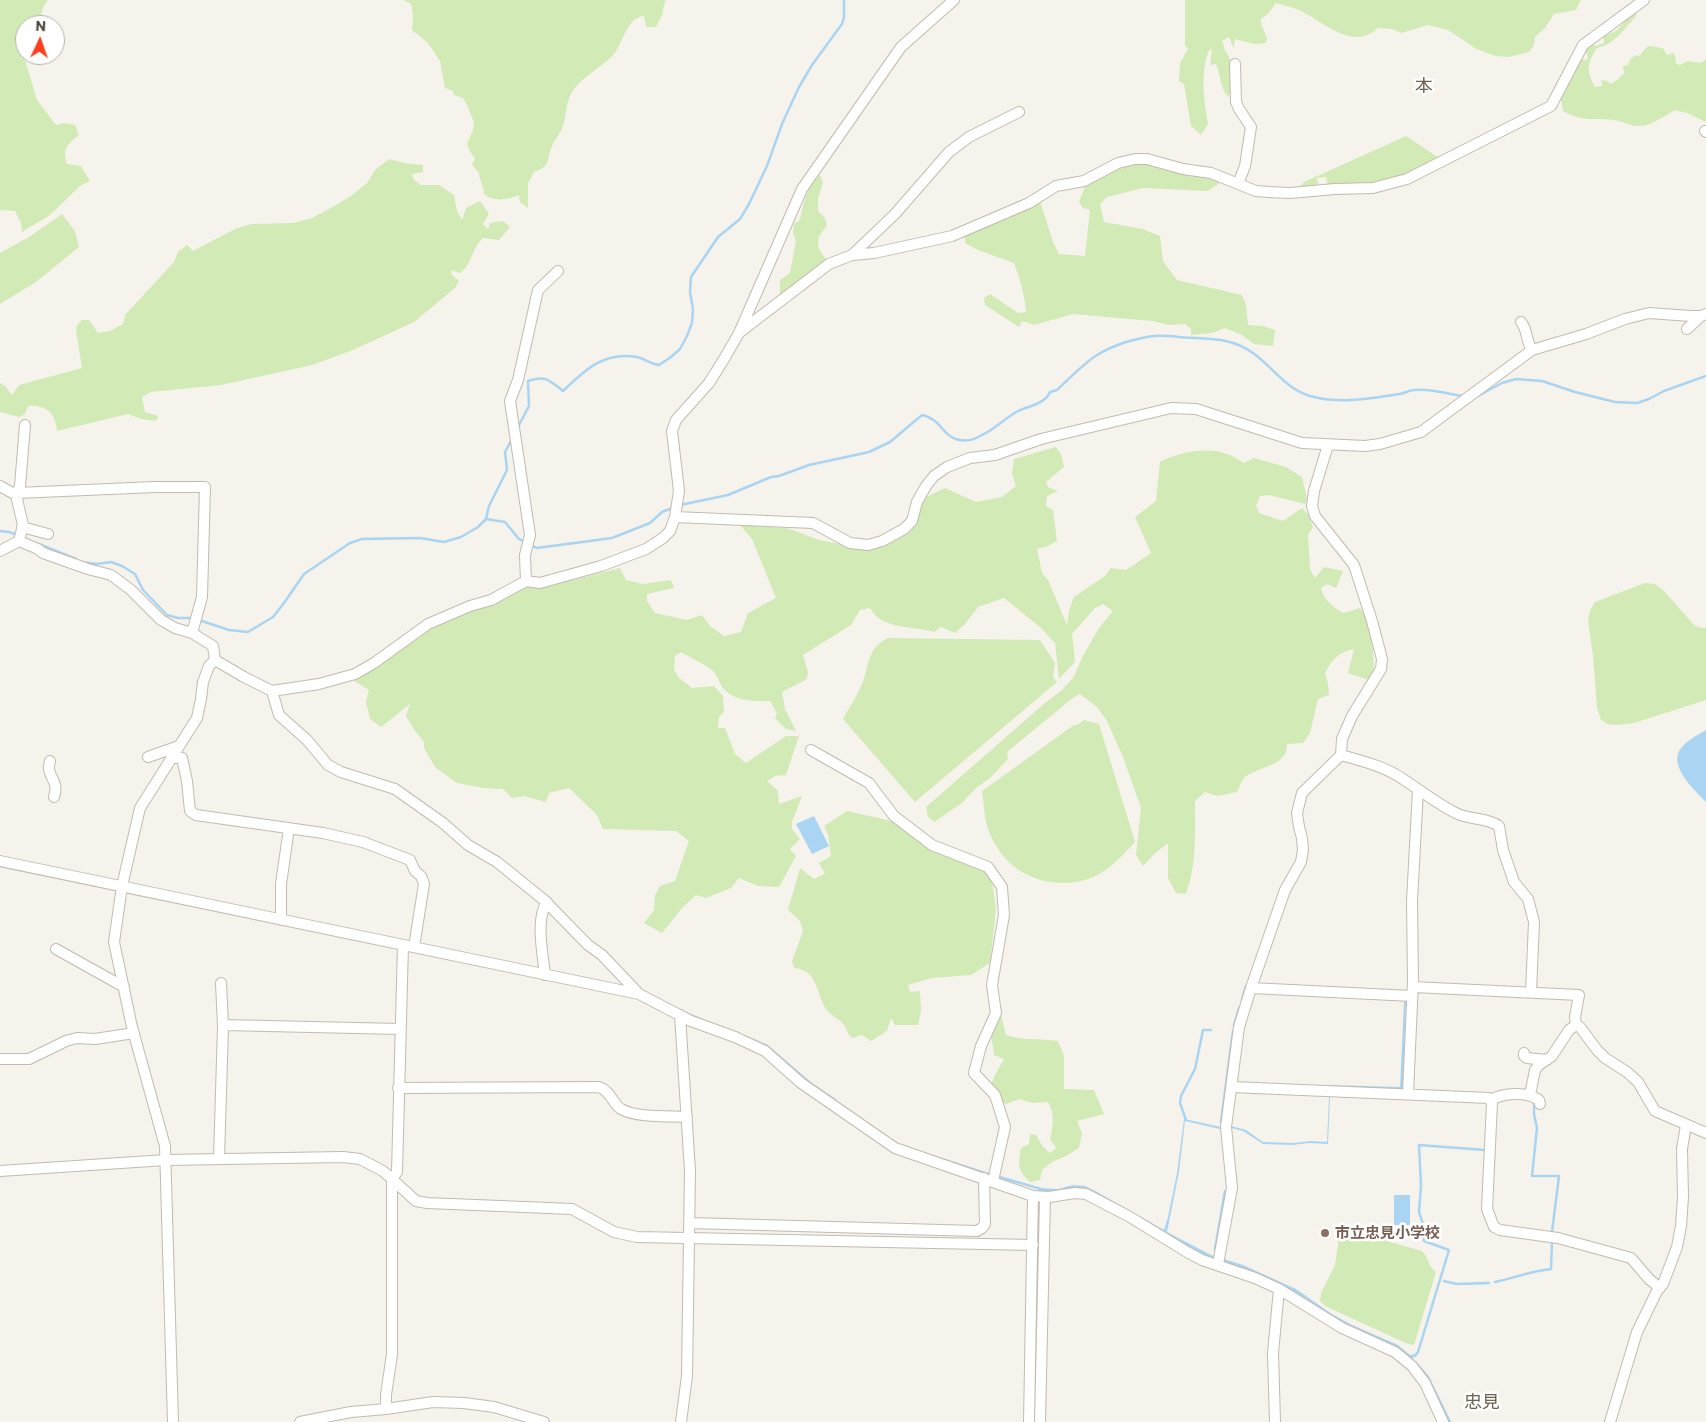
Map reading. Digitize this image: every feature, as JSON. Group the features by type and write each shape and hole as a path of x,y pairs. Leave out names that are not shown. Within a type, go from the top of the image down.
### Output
{"street":[{"path":"215,660 272,691 319,684 355,674 374,663 428,624 470,606 491,600 526,581 540,583 601,566 646,549 670,532 675,517 679,491 672,431 676,420 709,382 739,333 802,189 901,47 954,0"},
{"path":"739,333 830,264 852,255 874,253 952,236 1029,203 1056,186 1084,181 1118,163 1135,159 1147,159 1183,170 1211,173 1256,191 1290,193 1373,188 1392,185 1551,106 1583,45 1644,0"},
{"path":"1235,64 1236,102 1251,128 1245,166 1238,184"},
{"path":"852,255 895,214 949,152 969,137 1019,112"},
{"path":"526,581 526,555 530,535 510,401 518,380 538,290 558,271"},
{"path":"675,517 812,523 850,543 868,546 904,529 912,521 917,502 934,476 948,467 970,458 995,455 1041,439 1171,408 1196,410 1302,443 1365,446 1380,444 1422,432 1532,350 1586,334 1625,319 1649,314 1704,315"},
{"path":"1687,329 1704,315"},
{"path":"1532,336 1523,324 1526,341 1532,350"},
{"path":"0,550 19,540 22,527 16,494 20,486 25,425"},
{"path":"1218,1264 1232,1188 1226,1127 1240,1027 1251,988 1285,890 1301,862 1303,850 1297,813 1302,793 1341,755 1342,738 1381,669 1382,660 1372,621 1354,565 1315,516 1312,506 1314,491 1328,445"},
{"path":"0,486 16,494 155,487 205,487 202,597 192,633"},
{"path":"22,527 48,534"},
{"path":"19,540 43,553 111,575 131,590 161,620 175,628 192,633 214,646 215,660 209,666 203,682 202,699 197,718 140,808 122,886 114,942 134,1033 165,1146 173,1422"},
{"path":"272,691 279,715 307,740 328,765 342,772 395,789 443,823 468,845 497,862 546,902 588,945 602,955 639,994"},
{"path":"148,757 179,746"},
{"path":"689,1224 977,1231 985,1224 988,1180 1005,1127 995,1095 974,1073 981,1046 996,1013 992,985 1004,915 1002,886 988,867 932,845 894,816 869,784 811,750"},
{"path":"1341,755 1380,766 1458,814 1493,822 1499,826 1502,850 1514,882 1528,899 1534,922 1531,992"},
{"path":"171,758 182,758 187,781 190,811 196,814 289,828 363,842 410,860 424,884 414,947"},
{"path":"50,761 48,771 56,784 54,796"},
{"path":"1408,1094 1413,991 1412,900 1418,790"},
{"path":"281,920 281,884 289,828"},
{"path":"0,861 639,994 691,1021 735,1037 765,1051 801,1083 895,1148 1033,1196 1086,1194 1130,1217 1202,1260 1218,1264 1279,1289 1342,1328 1395,1352 1412,1366 1425,1383 1443,1422"},
{"path":"545,975 541,919 546,902"},
{"path":"386,1410 386,1395 392,1354 392,1179 397,1172 398,1088 404,945"},
{"path":"56,949 124,987"},
{"path":"219,1159 223,1025 221,983"},
{"path":"1251,988 1579,994 1575,1017 1576,1025 1580,1027 1601,1054 1638,1082 1655,1111 1706,1133"},
{"path":"680,1016 690,1171 687,1376 681,1422"},
{"path":"223,1025 400,1029"},
{"path":"1530,1095 1535,1070 1552,1056 1569,1030 1576,1025"},
{"path":"0,1059 30,1059 66,1041 77,1038 94,1039 134,1033"},
{"path":"1524,1053 1524,1056 1527,1058 1547,1060"},
{"path":"398,1088 600,1087 605,1089 623,1110 636,1114 687,1117"},
{"path":"1232,1087 1489,1098 1492,1103 1487,1209 1494,1228 1558,1238 1631,1258 1649,1279 1660,1288"},
{"path":"1490,1100 1496,1096 1512,1094 1530,1095 1539,1100 1540,1104"},
{"path":"1610,1422 1637,1332 1650,1302 1663,1284 1674,1256 1681,1226 1683,1198 1682,1148 1686,1125"},
{"path":"0,1171 166,1160 343,1156 360,1159 383,1171 416,1200 427,1203 572,1208 614,1232 637,1237 1033,1245"},
{"path":"1029,1422 1033,1196"},
{"path":"1040,1422 1045,1197"},
{"path":"1275,1422 1273,1353 1279,1289"},
{"path":"300,1422 351,1412 386,1410 433,1402 464,1403 494,1407 544,1422"}],"green space":[{"path":"0,0 48,0 42,15 15,15 15,65 26,65 37,100 56,125 65,123 75,125 79,135 65,150 67,164 81,166 90,181 80,186 50,215 22,232 21,223 15,211 0,210"},
{"path":"404,0 667,0 656,27 646,27 644,16 638,17 629,26 614,54 573,90 562,129 552,146 548,162 540,170 534,172 528,183 528,208 520,202 519,195 501,199 488,197 484,194 479,173 472,165 475,158 467,144 474,122 467,105 463,98 454,95 453,91 445,88 440,61 428,43 412,30 413,15 411,4"},
{"path":"1185,0 1581,0 1576,10 1554,14 1545,28 1535,37 1534,45 1529,52 1509,57 1495,56 1475,48 1448,30 1428,25 1401,33 1392,29 1378,28 1368,35 1348,36 1299,10 1276,3 1268,14 1261,19 1261,24 1267,38 1266,43 1255,44 1235,39 1234,49 1229,37 1222,41 1230,59 1230,93 1228,97 1222,86 1216,64 1210,65 1212,49 1209,50 1204,68 1204,96 1208,124 1201,135 1191,126 1184,84 1179,81 1180,63 1188,49 1185,45"},
{"path":"1637,12 1636,16 1619,35 1609,43 1597,48 1594,53 1589,72 1595,87 1602,86 1601,80 1608,81 1610,84 1617,80 1624,73 1623,66 1628,65 1631,58 1637,55 1640,56 1648,46 1664,49 1666,54 1670,55 1672,52 1675,55 1676,64 1680,65 1688,61 1701,63 1706,59 1706,122 1687,113 1675,110 1650,124 1642,126 1613,120 1577,117 1563,111 1560,95 1580,59 1585,60 1588,58 1587,47 1592,44 1596,46 1604,43 1603,36 1616,31 1628,18"},
{"path":"1406,136 1439,158 1404,177 1373,185 1328,185 1326,177 1317,178 1318,184 1313,186 1300,186 1304,182"},
{"path":"389,159 423,165 423,172 412,174 414,180 421,185 439,185 454,195 457,211 462,220 466,208 480,201 489,214 483,224 488,229 490,223 503,221 510,227 499,240 483,238 476,246 464,270 460,273 451,270 452,275 459,281 455,288 414,322 353,350 312,365 221,385 151,392 142,397 145,412 158,416 156,421 141,419 128,414 57,431 52,415 49,411 40,407 28,406 25,414 19,417 0,412 0,383 12,395 19,385 82,368 76,330 77,325 82,320 89,320 98,333 110,331 123,324 125,315 174,262 178,252 187,245 193,251 235,229 251,224 294,223 312,218 351,196 367,183 375,170"},
{"path":"1143,163 1212,178 1220,183 1208,191 1143,188 1107,197 1100,204 1104,222 1143,229 1160,236 1163,261 1177,280 1242,295 1246,305 1248,325 1263,326 1275,330 1273,346 1254,344 1242,335 1225,328 1212,333 1191,335 1191,329 1185,324 1170,325 1152,321 1073,314 1034,325 1022,321 1019,327 985,305 984,298 990,294 1018,313 1026,312 1022,287 1014,263 978,250 965,243 965,235 1040,201 1053,242 1059,254 1085,256 1090,210 1083,208 1079,202 1086,184 1118,167"},
{"path":"820,175 823,182 818,199 818,211 825,218 827,226 820,235 818,246 826,259 780,297 780,280 790,273 796,241 793,233 794,224 800,220 804,201 815,180"},
{"path":"62,214 75,231 79,247 36,282 0,304 0,253 29,237"},
{"path":"1056,447 1061,454 1064,467 1046,482 1048,487 1058,491 1047,496 1046,506 1053,510 1057,541 1037,549 1042,573 1048,580 1067,625 1074,597 1105,576 1111,568 1126,570 1151,553 1135,517 1156,501 1160,462 1176,455 1194,451 1222,452 1244,463 1254,458 1286,467 1302,477 1307,499 1305,504 1269,495 1260,496 1256,506 1259,513 1283,521 1302,508 1308,514 1313,527 1308,535 1310,569 1315,578 1324,567 1343,571 1336,588 1327,584 1321,588 1324,596 1343,613 1360,608 1368,621 1374,670 1369,680 1348,673 1354,649 1340,654 1333,660 1325,673 1329,695 1318,699 1310,733 1303,743 1287,744 1283,757 1277,762 1244,778 1237,792 1217,796 1205,792 1195,801 1194,860 1186,894 1176,893 1168,878 1168,843 1143,866 1136,855 1141,808 1123,757 1107,721 1097,707 1080,694 1007,752 1008,759 962,803 934,822 928,817 926,807 1062,690 1073,678 1099,628 1113,611 1103,604 1095,608 1072,634 1075,662 1059,679 1055,643 1040,627 1004,598 978,607 965,624 955,633 941,627 934,632 890,624 882,620 870,608 860,610 851,625 803,655 808,672 807,679 782,692 785,709 796,731 786,729 775,718 777,713 770,701 746,700 735,697 723,688 714,672 708,667 681,652 675,656 674,669 679,678 692,688 714,686 723,696 724,712 719,717 718,728 725,728 735,754 746,763 786,736 799,736 786,775 775,776 767,781 778,791 779,804 802,796 792,822 792,829 800,839 790,849 796,856 779,887 758,886 739,878 731,888 706,898 696,895 682,908 662,933 644,923 654,910 655,895 660,886 675,881 689,841 676,831 603,829 597,815 569,788 549,793 546,802 524,796 512,798 503,789 457,783 435,767 424,748 424,742 406,716 410,704 381,727 370,719 366,702 369,690 354,681 434,626 526,587 542,588 620,568 626,580 642,584 671,580 674,588 647,594 647,601 655,613 687,620 702,615 710,626 724,636 741,632 748,613 776,598 752,539 740,525 787,528 819,540 852,546 882,541 906,520 926,497 945,488 976,502 1002,497 1016,486 1012,474 1014,459"},
{"path":"1645,583 1655,584 1664,591 1695,626 1706,628 1706,700 1634,723 1608,724 1601,720 1597,708 1588,621 1590,611 1595,602"},
{"path":"888,638 1040,640 1055,663 1053,677 1057,682 915,802 843,719 862,684 872,652 881,642"},
{"path":"1084,720 1099,724 1135,842 1123,855 1094,877 1068,883 1042,880 1019,870 1001,853 988,829 982,791 1074,725"},
{"path":"847,811 896,822 967,855 991,874 996,909 990,963 971,975 932,978 908,985 910,992 920,991 921,1011 918,1025 895,1025 891,1018 887,1031 871,1041 862,1035 853,1038 850,1036 842,1023 826,1009 812,978 808,973 794,968 792,961 803,931 800,921 788,910 800,868 814,879 825,874 819,863 831,856 828,835 824,826"},
{"path":"1001,1015 1006,1035 1018,1038 1058,1041 1064,1056 1064,1089 1094,1090 1104,1114 1077,1121 1082,1133 1079,1148 1052,1162 1042,1170 1040,1180 1030,1182 1026,1178 1021,1170 1019,1159 1021,1148 1029,1144 1030,1134 1036,1135 1043,1147 1050,1153 1056,1148 1050,1139 1053,1120 1052,1111 1048,1102 1033,1103 1019,1099 1006,1104 994,1101 991,1090 993,1080 1004,1059 994,1055 991,1029"},
{"path":"1355,1232 1422,1251 1436,1272 1414,1345 1325,1306 1320,1301 1321,1293 1335,1265 1339,1238 1345,1234"}],"water":[{"path":"1706,730 1706,802 1683,776 1677,760 1678,753 1683,746"},
{"path":"814,816 829,846 812,854 796,824"},
{"path":"1404,1001 1406,1001 1403,1089 1328,1087 1329,1085 1400,1087"},
{"path":"1329,1097 1328,1144 1263,1144 1243,1131 1231,1128 1231,1126 1246,1130 1263,1142 1327,1142"},
{"path":"1184,1119 1221,1127 1220,1129 1185,1121 1179,1172 1167,1232 1211,1255 1243,1265 1296,1289 1350,1324 1398,1345 1410,1355 1416,1354 1411,1361 1334,1319 1294,1292 1199,1254 1101,1197 1038,1191 1039,1188 1058,1189 1073,1185 1085,1186 1164,1230 1177,1173"},
{"path":"1394,1195 1410,1195 1410,1225 1394,1225"}],"waterway":[{"path":"518,427 529,406 528,381 539,378 547,380 563,391 587,369 605,360 625,356 637,357 659,365 680,349 692,323 691,277 718,237 740,219 749,204 767,166 782,124 799,87 812,65 842,24 844,0"},
{"path":"680,505 728,495 771,477 809,465 869,452 890,442 922,415 937,423 951,437 963,440 976,438 1018,411 1044,399 1050,392 1057,390 1097,355 1125,342 1154,336 1211,339 1239,345 1261,359 1296,390 1314,397 1357,400 1400,394 1412,390 1433,390 1463,396"},
{"path":"1478,396 1502,383 1516,379 1542,381 1615,402 1637,403 1706,376"},
{"path":"199,620 229,630 248,632 273,617 304,574 350,543 362,539 420,538 444,542 461,537 478,527 486,519 489,506 507,470 505,452 512,439"},
{"path":"530,545 537,548 612,538 650,523 662,512 675,507"},
{"path":"486,519 505,522 519,539 525,542"},
{"path":"0,531 18,535"},
{"path":"39,544 76,559"},
{"path":"81,562 97,564 111,562 122,566 135,574 143,590 167,615 178,618 194,618"},
{"path":"1242,999 1246,986"},
{"path":"1234,1025 1239,1008"},
{"path":"686,1013 702,1020"},
{"path":"1186,1120 1180,1103 1181,1096 1195,1069 1203,1030 1211,1030"},
{"path":"1221,1122 1233,1031"},
{"path":"753,1040 767,1046 810,1083 835,1100"},
{"path":"1534,1101 1537,1128 1532,1176 1559,1176 1552,1232"},
{"path":"1415,1356 1418,1352 1449,1250 1424,1241 1423,1224 1419,1212 1421,1186 1419,1145 1485,1150"},
{"path":"932,1156 991,1175"},
{"path":"996,1176 1041,1189"},
{"path":"1215,1249 1225,1191"},
{"path":"1495,1282 1551,1269 1552,1240"},
{"path":"1444,1281 1457,1284 1489,1283"},
{"path":"1416,1363 1428,1377 1450,1422"}],"place":[{"name":"市立忠見小学校","path":"1325,1233"}],"district":[{"name":"本","path":"1424,86"},
{"name":"忠見","path":"1482,1402"}]}
